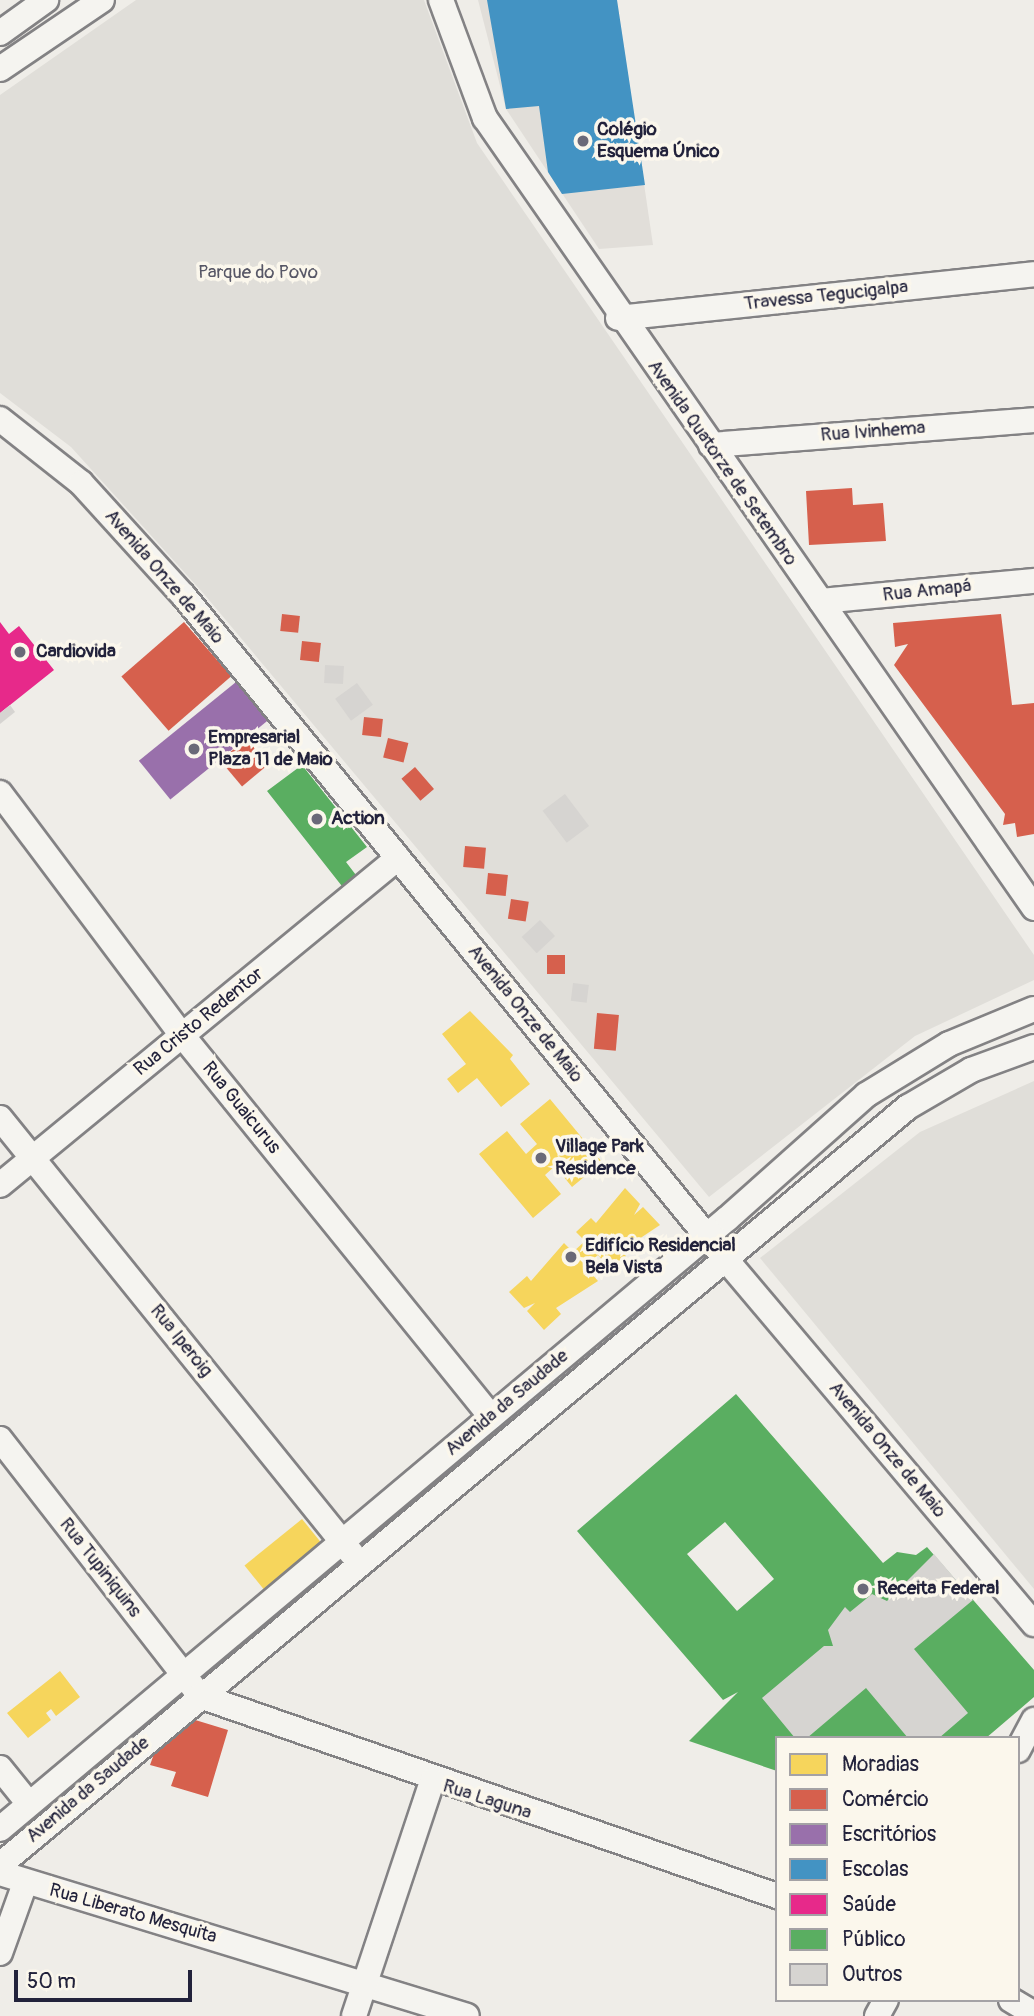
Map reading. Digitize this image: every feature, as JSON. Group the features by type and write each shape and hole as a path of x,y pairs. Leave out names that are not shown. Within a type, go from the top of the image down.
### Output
{"street":[{"path":"0,33 46,0"},
{"path":"0,69 102,0"},
{"name":"Avenida Quatorze de Setembro","path":"441,0 485,118 618,318 821,601 1034,908"},
{"name":"Travessa Tegucigalpa","path":"618,318 1034,274"},
{"name":"Avenida Onze de Maio","path":"0,419 81,483 183,595 728,1262 1034,1624"},
{"name":"Rua Ivinhema","path":"711,445 1034,420"},
{"name":"Rua Amapá","path":"821,601 1034,580"},
{"name":"Rua Guaicurus","path":"0,793 182,1035 491,1417"},
{"name":"Rua Cristo Redentor","path":"0,1185 398,858"},
{"name":"Avenida da Saudade","path":"0,1829 706,1235 866,1095 949,1044 1034,1009"},
{"name":"Avenida da Saudade","path":"0,1865 200,1696 728,1262 908,1107 971,1070 1034,1047"},
{"name":"Rua Iperoig","path":"0,1118 343,1541 360,1566"},
{"name":"Rua Tupiniquins","path":"0,1439 200,1696"},
{"name":"Rua Laguna","path":"200,1696 432,1782 775,1895"},
{"path":"1020,1745 1034,1720"},
{"path":"0,1768 29,1804"},
{"path":"354,2016 432,1782"},
{"name":"Rua Liberato Mesquita","path":"0,1873 25,1883 365,1982 467,2016"},
{"path":"0,1954 25,1883"},
{"path":"1014,2002 1034,2014"}],"shaded area":[{"name":"Colégio Esquema Único","path":"478,0 617,0 653,245 599,249 506,109"}],"green space":[{"name":"Parque do Povo","path":"136,0 424,0 477,143 1034,955 1034,980 915,1036 709,1197 204,594 71,447 0,393 0,95"},
{"path":"1034,1081 1034,1589 760,1258 920,1132"}],"building: Moradias":[{"path":"470,1011 513,1055 510,1059 530,1084 501,1107 477,1078 458,1093 447,1079 466,1064 442,1034"},
{"name":"Village Park Residence","path":"550,1099 602,1162 572,1187 555,1166 545,1175 561,1194 533,1218 479,1154 507,1131 526,1154 537,1144 520,1124"},
{"name":"Edifício Residencial Bela Vista","path":"625,1188 640,1204 634,1215 643,1207 660,1225 621,1251 626,1256 611,1270 598,1255 585,1266 598,1281 556,1308 561,1314 544,1330 527,1311 535,1303 524,1308 509,1292 527,1276 531,1281 564,1243 573,1252 585,1241 576,1232 591,1218 596,1223"},
{"path":"302,1519 324,1546 267,1593 244,1566"},
{"path":"60,1671 80,1697 56,1716 51,1709 46,1713 51,1720 28,1738 7,1713"}],"building: Comércio":[{"path":"852,488 853,505 883,503 886,541 809,545 806,491"},
{"path":"282,614 300,616 298,633 280,631"},
{"path":"1001,614 1012,705 1034,703 1034,834 1017,837 1015,823 1003,825 1005,814 894,665 908,644 895,647 893,623"},
{"path":"184,622 231,676 169,731 121,676"},
{"path":"302,641 321,643 319,662 300,660"},
{"path":"364,717 383,719 381,737 362,735"},
{"path":"247,738 269,764 242,787 220,760"},
{"path":"388,738 408,743 404,762 383,757"},
{"path":"415,767 434,789 420,801 401,779"},
{"path":"465,846 486,848 484,869 463,867"},
{"path":"488,873 508,875 506,896 486,894"},
{"path":"511,899 529,902 526,922 508,919"},
{"path":"547,955 565,955 565,974 547,974"},
{"path":"597,1013 619,1015 616,1051 594,1049"},
{"path":"192,1719 228,1730 208,1797 171,1786 176,1772 150,1765 155,1751"}],"building: Escritórios":[{"name":"Empresarial Plaza 11 de Maio","path":"236,682 267,721 170,800 139,761"}],"building: Escolas":[{"name":"Colégio Esquema Único","path":"487,0 617,0 645,185 562,194 548,172 539,106 506,109"}],"building: Saúde":[{"name":"Cardiovida","path":"0,622 9,634 19,626 54,670 0,713"}],"building: Público":[{"name":"Action","path":"302,765 367,847 346,862 359,879 345,890 267,791"},
{"name":"Receita Federal","path":"736,1394 883,1563 897,1552 916,1555 927,1547 1034,1670 1034,1697 988,1736 775,1736 775,1770 689,1741 738,1692 723,1700 577,1531","holes":["725,1522 774,1579 737,1611 687,1554"]}],"building: Outros":[{"path":"325,665 344,666 343,684 324,683"},
{"path":"357,683 373,705 351,721 335,699"},
{"path":"10,705 15,712 0,724 0,713"},
{"path":"565,794 589,826 567,843 543,811"},
{"path":"540,920 555,936 537,953 522,937"},
{"path":"573,983 589,985 587,1003 571,1001"},
{"path":"934,1554 973,1600 914,1649 968,1713 941,1736 906,1736 866,1688 809,1736 793,1736 762,1698 824,1646 833,1646 828,1630 845,1607 850,1612 872,1594 887,1601"}],"place":[{"name":"Colégio Esquema Único","path":"583,141"},
{"name":"Cardiovida","path":"20,652"},
{"name":"Empresarial Plaza 11 de Maio","path":"194,749"},
{"name":"Action","path":"317,819"},
{"name":"Village Park Residence","path":"541,1158"},
{"name":"Edifício Residencial Bela Vista","path":"571,1257"},
{"name":"Receita Federal","path":"863,1589"}]}
